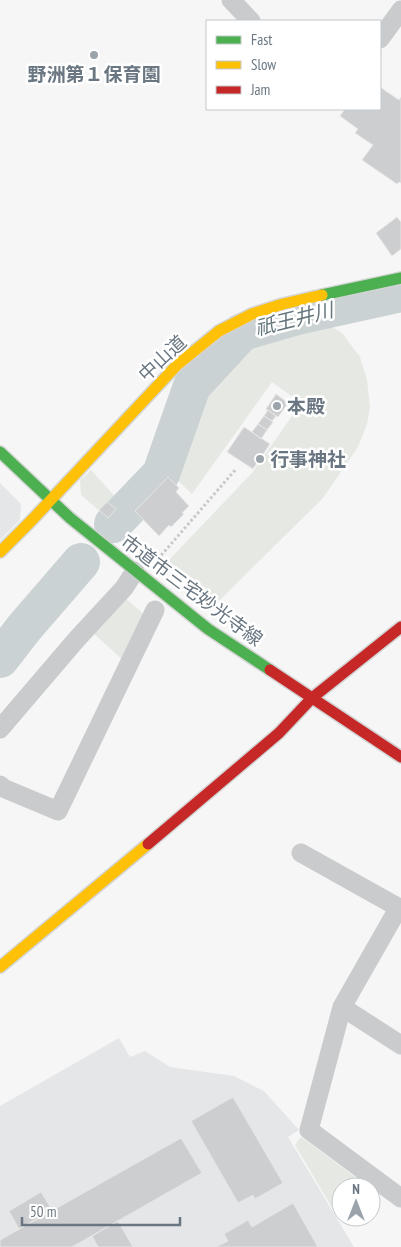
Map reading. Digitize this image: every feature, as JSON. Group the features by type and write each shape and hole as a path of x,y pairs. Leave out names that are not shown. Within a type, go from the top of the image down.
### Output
{"street":[{"path":"231,0 250,20"},
{"path":"381,38 401,10"},
{"name":"中山道","path":"0,552 177,364 219,331 252,314 283,304 401,278"},
{"name":"市道市三宅妙光寺線","path":"0,452 70,518 208,630 401,757"},
{"path":"0,729 76,640 124,588 135,571"},
{"path":"0,785 3,788 58,811 154,610"},
{"path":"0,967 279,733 312,698 401,628"},
{"path":"301,852 400,908 342,1007 309,1130 401,1198"},
{"path":"342,1007 401,1045"}],"path":[{"path":"154,563 236,469"}],"shaded area":[{"name":"行事神社","path":"313,316 342,333 360,357 367,380 370,407 367,424 358,447 323,498 218,602 167,562 252,473 301,403 272,382 192,494 168,471 178,429 196,384 225,355 249,336"},
{"path":"91,470 120,502 121,505 109,519 81,495 80,480"},
{"path":"0,483 21,504 20,520 0,540"},
{"path":"123,596 146,616 125,662 91,631"},
{"path":"119,1038 130,1057 145,1051 170,1067 234,1076 264,1091 299,1130 288,1137 331,1209 331,1227 342,1227 354,1247 0,1247 0,1106"},
{"path":"301,1137 355,1177 331,1177 331,1206 295,1145"}],"building":[{"path":"381,88 399,100 401,97 401,183 397,184 362,160 373,145 355,133 358,129 340,116 344,110 381,110"},
{"path":"397,217 401,222 401,249 392,256 376,233"},
{"name":"本殿","path":"276,394 288,403 278,417 266,409"},
{"path":"268,410 276,416 272,421 264,416"},
{"path":"264,416 273,422 267,430 258,424"},
{"path":"258,424 267,430 261,439 252,432"},
{"path":"244,427 270,444 253,469 227,452"},
{"path":"168,477 179,488 176,492 189,506 171,527 169,525 159,536 135,511"},
{"path":"107,502 116,509 108,518 99,510"},
{"path":"233,1097 283,1183 255,1199 253,1195 238,1203 191,1121"},
{"path":"181,1138 202,1173 72,1247 0,1247 0,1240"},
{"path":"41,1192 52,1210 19,1229 9,1211"},
{"path":"293,1203 318,1247 216,1247 228,1241 224,1234 248,1220 252,1227"},
{"path":"118,1221 133,1247 98,1247 92,1236"}],"waterway":[{"name":"祇王井川","path":"113,524 161,474 192,386 242,332 297,316 401,293"},
{"name":"祇王井川","path":"0,659 81,562"}],"traffic: fast":[{"path":"322,295 401,278"},
{"path":"0,452 70,518 208,629 270,670"}],"traffic: slow":[{"path":"0,552 177,365 219,331 252,314 283,304 322,295"},
{"path":"0,967 148,844"}],"traffic: jam":[{"path":"148,844 279,733 312,698 401,627"},
{"path":"270,670 401,757"}],"place":[{"name":"野洲第１保育園","path":"94,55"},
{"name":"本殿","path":"277,406"},
{"name":"行事神社","path":"260,459"}]}
